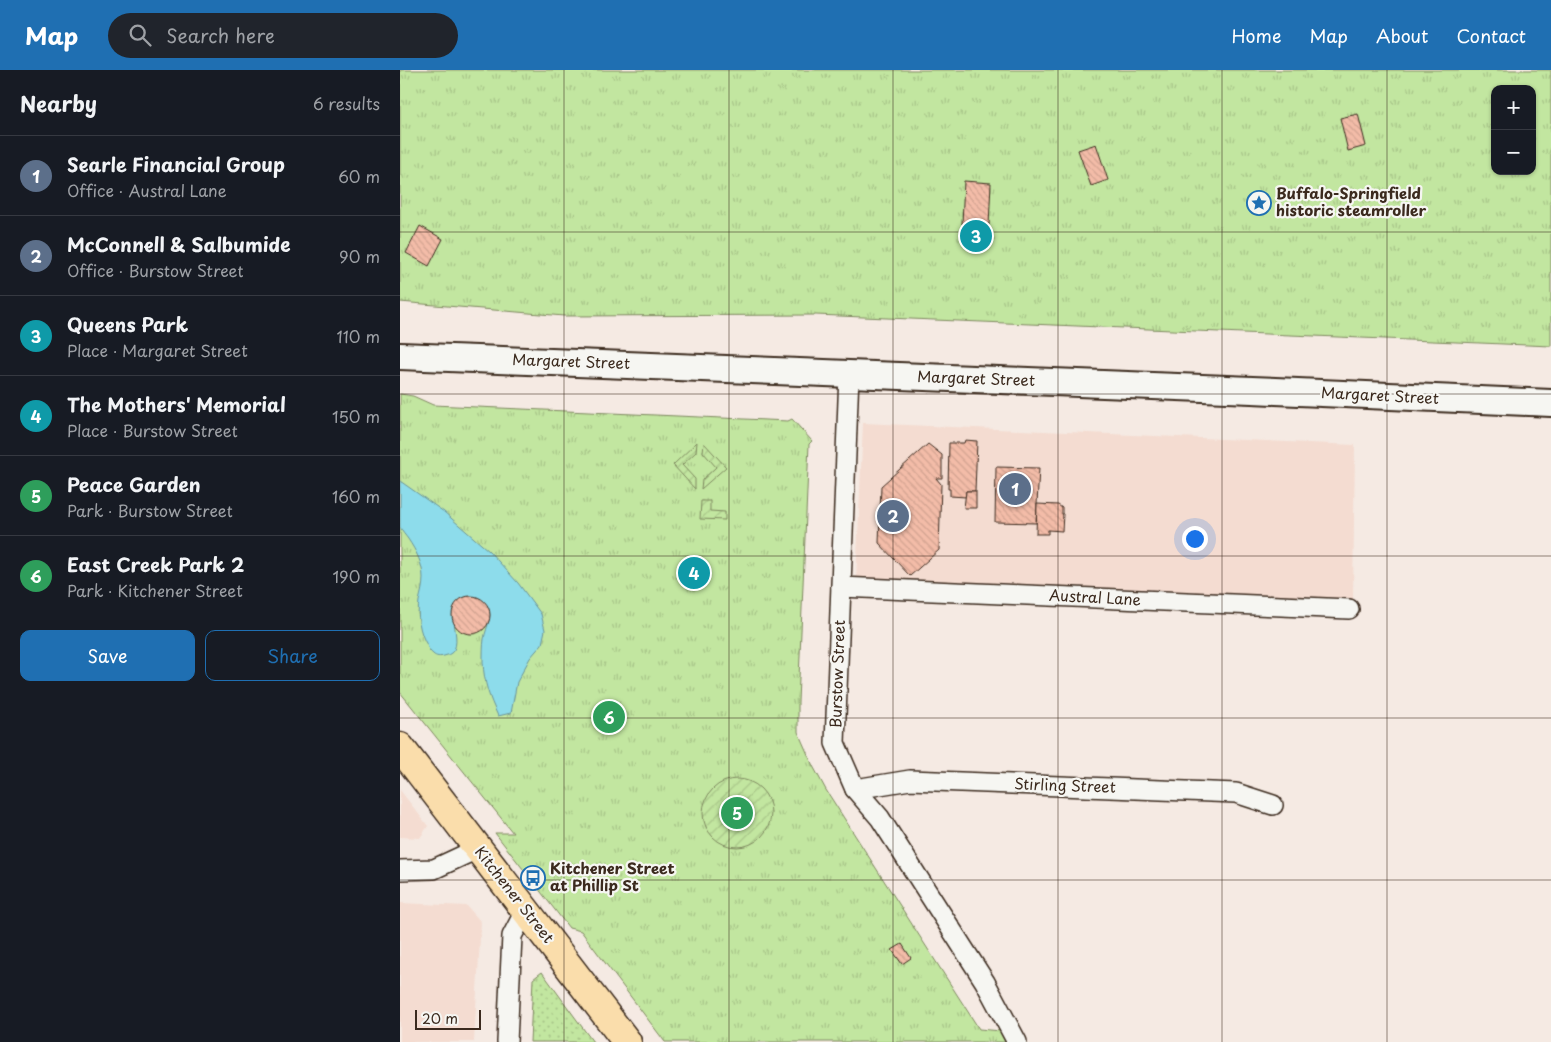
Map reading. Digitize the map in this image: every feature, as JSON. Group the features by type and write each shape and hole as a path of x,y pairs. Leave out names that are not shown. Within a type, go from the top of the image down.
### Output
{"main road":[{"name":"Kitchener Street","path":"400,747 628,1042"}],"street":[{"name":"Margaret Street","path":"400,356 1551,403"},
{"name":"Burstow Street","path":"849,374 835,743 856,789 885,825 985,982 1017,1042"},
{"name":"Austral Lane","path":"841,587 1349,609"},
{"name":"Stirling Street","path":"856,789 910,780 1236,793 1273,805"},
{"path":"400,870 434,869 456,860 477,848"},
{"path":"507,1042 512,936 526,909"}],"shaded area":[{"path":"863,423 1355,445 1353,600 856,581"},
{"path":"400,790 428,826 420,838 400,837"},
{"path":"400,903 467,906 481,922 474,1042 400,1042"}],"green space":[{"path":"400,70 1551,70 1551,346 816,315 564,316 400,302"},
{"path":"400,394 413,396 433,405 788,421 792,419 812,441 809,444 798,732 826,790 979,1029 1001,1031 1006,1042 665,1042 581,931 569,928 495,833 513,833 400,692"},
{"path":"697,442 696,452 682,465 695,479 695,489 673,465"},
{"path":"704,443 726,467 701,489 702,480 716,467 703,452"},
{"path":"701,501 710,501 710,511 725,512 725,520 700,519"},
{"path":"737,779 750,782 761,789 768,800 771,813 768,826 761,837 750,844 737,847 724,844 713,837 706,826 703,813 706,800 713,789 724,782"},
{"path":"542,972 593,1042 530,1042 533,979"}],"water":[{"path":"400,481 444,512 489,551 518,583 541,614 545,630 542,644 530,658 517,682 511,713 498,716 486,683 483,647 490,616 488,607 483,601 467,597 458,601 454,608 456,637 452,652 443,656 435,656 424,640 420,629 418,612 423,573 416,553 400,527"}],"building":[{"path":"1358,114 1366,146 1348,151 1340,118"},
{"path":"1096,144 1108,180 1091,186 1078,150"},
{"path":"964,181 991,183 989,225 962,224"},
{"path":"420,226 443,239 429,266 406,253"},
{"path":"965,440 977,441 975,491 966,491 966,497 950,496 950,489 948,489 949,443 964,443"},
{"path":"928,444 942,455 942,478 936,478 941,484 939,550 910,576 879,543 881,486"},
{"path":"996,467 1039,468 1036,523 995,522"},
{"path":"966,491 976,491 976,508 964,508"},
{"path":"1037,504 1058,505 1062,508 1062,531 1048,530 1048,534 1036,534"},
{"path":"690,564 698,564 703,569 701,580 690,582 685,577 685,569"},
{"path":"471,596 484,602 490,615 484,628 471,634 458,628 452,615 458,602"},
{"path":"902,944 911,958 902,964 892,950"}],"place":[{"name":"Buffalo-Springfield historic steamroller","path":"1259,203"},
{"name":"Queens Park","path":"976,236"},
{"name":"Searle Financial Group","path":"1015,489"},
{"name":"McConnell & Salbumide","path":"893,516"},
{"name":"The Mothers' Memorial","path":"694,573"},
{"name":"East Creek Park 2","path":"609,717"},
{"name":"Peace Garden","path":"737,813"},
{"name":"Kitchener Street at Phillip St","path":"533,878"}]}
